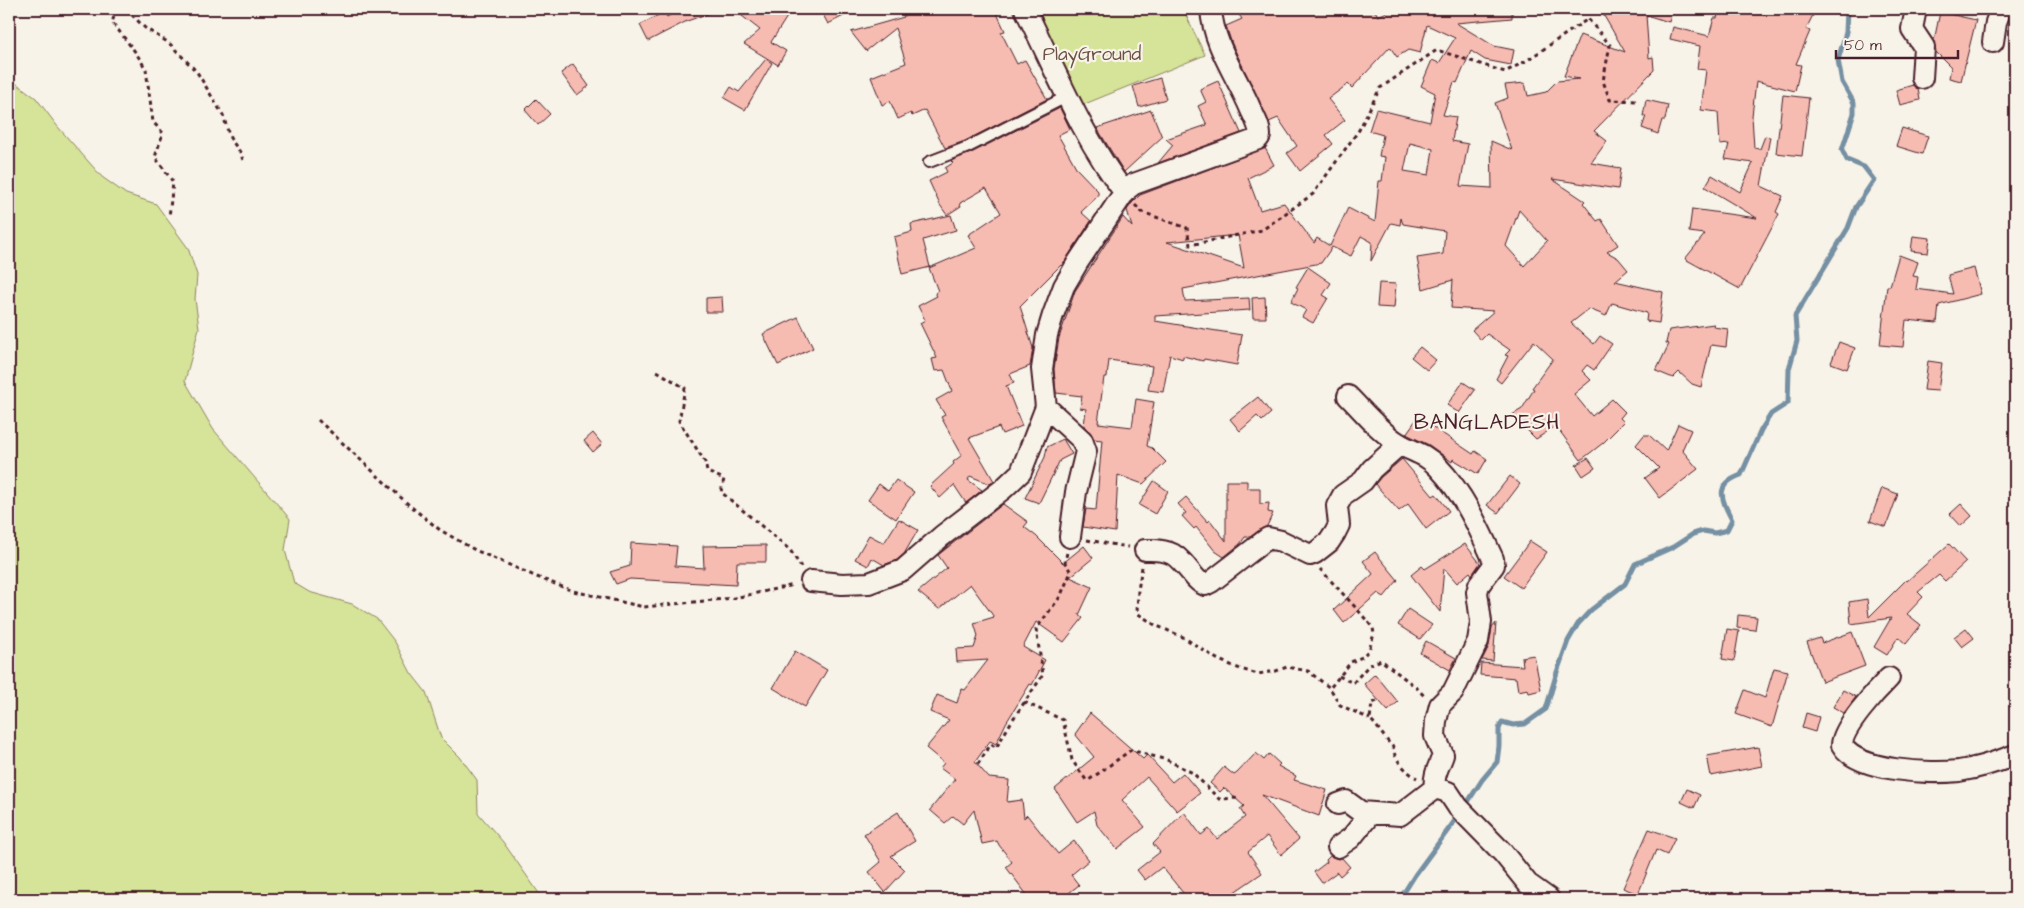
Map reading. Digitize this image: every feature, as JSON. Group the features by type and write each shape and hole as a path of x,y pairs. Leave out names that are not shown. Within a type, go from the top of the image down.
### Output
{"street":[{"path":"1025,9 1086,134 1125,193"},
{"path":"811,581 842,584 869,583 903,570 942,536 1003,489 1021,472 1046,407 1042,362 1053,315 1064,286 1078,262 1129,186 1240,146 1260,136 1259,128 1216,34 1211,9"},
{"path":"1916,9 1913,32 1925,51 1922,78"},
{"path":"1993,42 1996,22 2001,9"},
{"path":"1348,396 1382,430 1400,444 1427,458 1437,466 1471,512 1493,559 1492,569 1479,585 1477,592 1482,622 1478,641 1453,692 1440,705 1435,736 1444,755 1437,769 1434,780 1435,788"},
{"path":"1046,407 1082,440 1086,451 1076,492 1070,536"},
{"path":"1145,550 1161,550 1173,553 1195,578 1205,585 1268,538 1281,541 1310,555 1315,553 1329,542 1338,529 1340,520 1337,506 1343,495 1366,478 1372,469 1400,444"},
{"path":"1889,678 1868,701 1845,734 1842,745 1851,755 1878,765 1919,772 1937,772 1959,771 1990,765 2015,755"},
{"path":"1338,804 1346,801 1361,812 1400,815 1435,788"},
{"path":"1435,788 1448,792 1464,814 1503,853 1528,884 1549,899"},
{"path":"1338,847 1351,838 1371,813"}],"lane":[{"path":"929,162 968,147 1068,96"}],"path":[{"path":"117,9 112,22 136,52 146,69 153,122 163,133 155,158 173,182 169,216"},
{"path":"126,9 146,28 169,44 197,72 223,115 230,138 243,160"},
{"path":"1125,193 1142,212 1186,228 1190,245 1262,230 1313,194 1359,130 1380,88 1437,50 1505,72 1526,61 1588,19 1610,45 1603,81 1610,100 1639,101"},
{"path":"318,420 410,506 440,530 475,550 573,591 644,607 734,598 811,581 790,550 721,492 724,479 707,472 706,462 679,421 685,388 657,371"},
{"path":"978,764 991,744 996,748 1043,675 1036,629 1060,597 1071,572 1065,563 1070,536 1145,550 1138,590 1137,613 1155,625 1183,637 1217,659 1240,669 1258,674 1276,671 1287,666 1308,671 1330,688 1340,705 1370,719 1378,727 1380,735 1393,747 1393,752 1409,774 1435,788"},
{"path":"1315,553 1320,569 1358,609 1372,628 1374,634 1368,650 1362,657 1351,662 1330,688"},
{"path":"1338,676 1353,682 1369,665 1381,660 1417,688 1438,713"},
{"path":"1370,719 1372,703 1377,701"},
{"path":"1024,702 1063,720 1072,760 1086,780 1090,780 1131,750 1166,760 1193,772 1219,799 1240,798"}],"green space":[{"name":"PlayGround","path":"1021,9 1183,9 1205,55 1070,110"},
{"path":"9,78 36,98 58,127 102,177 126,194 156,204 188,248 197,275 195,299 199,328 185,381 213,429 290,519 285,550 294,583 309,592 352,604 377,619 395,642 411,673 426,692 441,738 460,757 477,780 478,813 503,842 543,899 9,899"}],"building":[{"path":"680,9 716,9 716,11 687,21 648,41 640,25 664,12 667,17"},
{"path":"733,9 792,9 771,42 786,51 778,65 744,44 760,30"},
{"path":"820,9 857,9 828,24"},
{"path":"901,9 995,9 1005,31 1001,32 1017,64 1025,60 1047,99 965,141 945,148 925,110 912,116 911,113 898,119 890,101 882,105 871,77 906,63 895,28 866,51 851,32 904,17"},
{"path":"1235,9 1355,9 1358,12 1374,9 1378,16 1394,9 1512,9 1512,18 1456,23 1494,46 1514,50 1511,65 1485,60 1471,51 1457,83 1454,82 1443,115 1456,117 1452,141 1468,144 1460,186 1492,188 1491,141 1512,150 1495,103 1508,98 1505,85 1525,83 1528,96 1546,92 1557,81 1579,79 1564,76 1580,35 1625,52 1600,9 1673,9 1669,22 1646,15 1649,58 1653,57 1654,70 1594,131 1607,141 1591,163 1621,168 1618,189 1552,179 1585,201 1583,203 1597,221 1601,219 1618,245 1607,252 1618,258 1628,270 1615,281 1663,292 1659,323 1646,321 1647,313 1612,303 1606,316 1589,309 1571,323 1594,344 1600,336 1612,344 1594,370 1587,365 1582,371 1591,380 1574,394 1592,416 1612,399 1625,412 1620,418 1624,422 1603,443 1581,460 1556,426 1536,439 1512,415 1522,409 1534,389 1532,388 1553,359 1534,341 1501,383 1496,379 1508,356 1505,355 1510,350 1487,334 1481,340 1472,330 1494,311 1451,308 1453,280 1423,289 1417,258 1443,254 1445,231 1403,224 1401,218 1400,225 1391,223 1371,261 1372,242 1361,236 1351,256 1332,247 1321,263 1183,289 1185,301 1249,298 1250,310 1155,316 1155,321 1242,335 1237,365 1204,359 1203,361 1183,356 1183,359 1170,355 1163,392 1148,390 1152,366 1109,360 1107,377 1104,377 1098,423 1132,427 1136,399 1154,402 1147,446 1152,448 1166,462 1143,484 1118,475 1115,532 1083,527 1086,509 1096,510 1102,440 1094,439 1084,426 1086,409 1080,408 1082,396 1056,393 1054,369 1059,338 1075,291 1123,217 1132,227 1127,210 1132,203 1140,195 1265,148 1274,165 1248,178 1260,210 1284,203 1314,243 1317,238 1330,246 1348,208 1375,222 1379,181 1382,181 1385,157 1379,156 1383,135 1369,131 1376,109 1430,122 1435,93 1421,86 1432,60 1439,63 1455,38 1427,25 1420,53 1408,50 1397,57 1390,47 1352,88 1348,84 1328,99 1345,120 1326,135 1333,144 1300,171 1287,153 1297,146 1278,118 1269,122 1232,44 1226,26 1242,19","holes":["1410,143 1433,149 1429,175 1404,171","1519,210 1547,241 1524,266 1506,246","1238,235 1244,268 1167,242"]},
{"path":"1720,9 1740,9 1764,15 1766,9 1816,9 1806,29 1810,31 1796,64 1801,65 1795,91 1756,81 1752,116 1754,148 1760,149 1765,136 1770,137 1761,186 1783,196 1776,212 1779,214 1740,289 1685,259 1705,234 1689,232 1692,209 1757,218 1705,187 1712,175 1740,192 1753,163 1725,159 1729,144 1720,145 1718,112 1701,110 1706,70 1697,69 1700,46 1670,39 1673,27 1709,36 1714,18 1717,18"},
{"path":"1940,12 1976,20 1961,81 1949,78 1951,67 1936,52 1934,41"},
{"path":"766,59 772,63 745,110 724,98 731,87 739,92"},
{"path":"573,64 589,86 577,95 561,73"},
{"path":"1160,78 1166,99 1139,107 1133,86"},
{"path":"1218,81 1241,133 1158,163 1173,145 1166,139 1207,125 1198,106 1206,102 1200,89"},
{"path":"1913,85 1918,89 1920,100 1900,105 1896,90"},
{"path":"1783,95 1809,98 1802,156 1776,153"},
{"path":"536,99 550,114 538,125 525,110"},
{"path":"1646,100 1668,105 1665,120 1662,120 1658,134 1642,128 1646,116 1643,116"},
{"path":"1060,108 1070,129 1058,135 1077,169 1098,191 1098,196 1081,212 1091,221 1065,261 1020,306 1033,348 1030,366 1010,374 1014,383 1006,386 1022,426 1002,434 999,427 969,438 994,481 990,484 970,476 968,480 982,490 966,503 954,485 940,498 930,486 962,455 941,417 945,415 936,400 952,391 944,370 935,371 932,359 937,358 920,323 925,320 918,306 937,296 935,293 938,291 929,268 976,248 968,235 1001,213 986,188 960,203 961,206 947,215 940,205 929,181 947,172 945,168 953,163 951,161 971,153"},
{"path":"1151,110 1162,137 1124,172 1097,128"},
{"path":"1902,128 1928,136 1922,154 1896,146"},
{"path":"951,215 956,230 923,240 930,267 902,274 894,237 912,232 911,224"},
{"path":"1913,236 1930,238 1928,253 1911,251"},
{"path":"1899,255 1918,262 1913,276 1918,277 1916,289 1953,294 1948,275 1974,268 1981,294 1939,305 1937,323 1906,320 1903,347 1880,345 1887,286 1890,286"},
{"path":"1308,267 1331,283 1323,295 1328,298 1313,323 1302,317 1306,310 1291,302 1298,288 1296,287"},
{"path":"1379,283 1396,284 1394,308 1377,307"},
{"path":"722,297 723,312 706,312 706,298"},
{"path":"1265,297 1266,318 1253,318 1252,298"},
{"path":"798,317 813,348 778,365 763,334"},
{"path":"1714,324 1713,327 1728,329 1726,347 1711,345 1701,387 1692,384 1679,372 1673,378 1656,371 1669,344 1666,343 1669,330"},
{"path":"1839,342 1855,348 1847,369 1831,363"},
{"path":"1420,347 1436,360 1427,370 1411,357"},
{"path":"1928,361 1942,363 1938,391 1924,390"},
{"path":"1463,382 1475,390 1459,413 1447,405"},
{"path":"1258,397 1271,413 1262,421 1257,416 1240,431 1230,419"},
{"path":"1418,417 1473,454 1475,451 1487,459 1478,474 1453,459 1452,462 1429,445 1406,434"},
{"path":"1678,424 1691,430 1682,450 1698,469 1660,498 1645,478 1659,468 1636,445 1644,435 1649,435 1666,451"},
{"path":"593,433 602,444 593,452 584,441"},
{"path":"1063,439 1072,454 1060,460 1039,503 1025,498 1045,457 1047,447"},
{"path":"1588,458 1595,468 1583,476 1576,465"},
{"path":"1402,459 1433,496 1436,494 1449,511 1426,529 1408,504 1399,511 1375,484"},
{"path":"1510,476 1520,484 1498,513 1487,505"},
{"path":"896,480 914,492 896,519 868,500 879,484 888,491"},
{"path":"1154,481 1168,491 1155,514 1139,505"},
{"path":"1226,481 1247,481 1247,488 1260,488 1260,504 1269,503 1268,512 1273,513 1267,526 1250,537 1245,537 1240,544 1224,557 1215,551 1196,527 1194,529 1182,516 1186,513 1178,504 1186,497 1208,522 1210,520 1226,541"},
{"path":"1882,488 1898,494 1886,527 1870,521"},
{"path":"1003,504 1028,522 1024,527 1036,536 1063,563 1084,546 1093,558 1070,577 1092,587 1079,615 1083,618 1064,642 1036,622 1023,647 1045,660 1032,685 1030,684 1006,723 996,744 990,741 975,762 989,778 1009,780 1007,802 1022,800 1024,818 1027,815 1058,854 1074,841 1089,860 1071,875 1079,885 1061,899 1030,899 1006,867 1012,862 997,841 982,844 974,810 963,824 953,816 945,823 930,810 955,779 940,768 944,763 926,748 949,720 930,712 937,695 957,703 961,689 965,690 988,660 957,662 956,649 974,648 978,636 974,623 994,617 970,584 939,609 918,592 947,568 938,555"},
{"path":"1961,504 1972,516 1961,526 1950,514"},
{"path":"899,519 918,530 904,554 897,560 884,565 872,558 868,566 855,559 869,535 884,543"},
{"path":"1530,541 1547,552 1521,588 1504,576"},
{"path":"631,543 677,546 675,566 704,568 703,546 766,545 766,562 737,562 736,585 630,579 616,584 610,572 630,566"},
{"path":"1465,544 1480,563 1472,575 1470,572 1457,583 1444,568 1440,612 1411,575 1422,566 1425,569"},
{"path":"1949,544 1966,562 1945,581 1939,575 1918,592 1923,597 1907,614 1921,625 1906,644 1898,637 1887,655 1874,647 1891,618 1851,624 1849,602 1867,599 1869,617 1906,580"},
{"path":"1375,552 1398,580 1384,597 1378,593 1344,623 1334,610 1373,574 1363,561"},
{"path":"1408,609 1432,625 1420,639 1398,625"},
{"path":"1738,615 1757,617 1755,630 1737,628"},
{"path":"1496,623 1493,661 1482,660 1489,646 1492,628"},
{"path":"1966,628 1974,638 1962,647 1954,637"},
{"path":"1727,629 1739,631 1734,661 1722,659"},
{"path":"1852,632 1865,666 1822,682 1807,642 1820,638 1822,643"},
{"path":"1426,641 1456,658 1450,670 1420,653"},
{"path":"795,651 827,670 805,707 773,688"},
{"path":"1534,655 1541,690 1529,693 1528,689 1518,691 1516,678 1480,675 1481,663 1523,666 1522,657"},
{"path":"1774,668 1788,671 1772,727 1736,714 1745,690 1765,698"},
{"path":"1375,674 1398,702 1388,711 1364,684"},
{"path":"1843,690 1856,697 1844,713 1833,707"},
{"path":"1090,713 1143,759 1147,755 1172,782 1183,773 1200,793 1177,811 1147,777 1122,800 1145,827 1117,849 1097,825 1094,811 1077,822 1055,789 1094,757 1075,734"},
{"path":"1806,713 1819,717 1815,732 1802,728"},
{"path":"1758,747 1762,766 1711,776 1707,756"},
{"path":"1256,753 1264,760 1269,754 1280,764 1278,766 1296,776 1294,780 1327,790 1319,816 1262,795 1299,839 1281,855 1267,836 1248,852 1262,873 1224,899 1188,899 1162,867 1145,880 1137,870 1160,852 1153,844 1184,812 1201,835 1209,829 1217,839 1245,817 1240,809 1244,806 1224,788 1220,792 1210,783 1224,767 1234,775"},
{"path":"1687,789 1700,795 1694,808 1681,802"},
{"path":"898,812 915,841 891,856 905,870 885,892 869,872 881,862 864,834"},
{"path":"1649,829 1675,838 1667,855 1656,850 1638,894 1623,888"},
{"path":"1330,856 1338,859 1342,858 1350,867 1340,876 1337,872 1322,883 1314,872 1327,862 1326,860"}],"waterway":[{"path":"1464,808 1482,780 1497,762 1499,729 1502,722 1513,725 1525,724 1546,709 1568,641 1578,624 1591,610 1625,584 1635,564 1673,547 1693,534 1703,531 1715,533 1727,530 1732,520 1723,499 1723,488 1732,479 1741,475 1761,430 1771,414 1788,403 1789,369 1797,341 1795,316 1848,228 1856,207 1874,180 1864,167 1847,160 1842,150 1854,113 1854,103 1842,82 1838,60 1846,32 1847,9"},
{"path":"1400,899 1415,875 1459,815"}],"district":[{"name":"BANGLADESH","path":"1487,422"}]}
